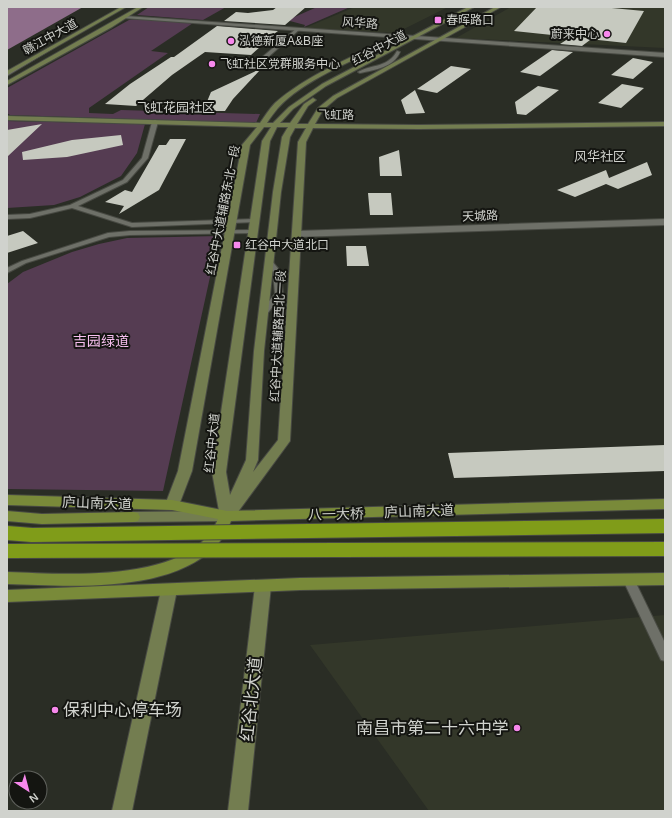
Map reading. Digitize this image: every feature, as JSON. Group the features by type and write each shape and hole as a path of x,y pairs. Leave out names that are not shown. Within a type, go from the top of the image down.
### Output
{"highway":[{"name":"八一大桥","path":"7,533 32,535 665,526"},
{"path":"7,551 665,549"}],"main road":[{"name":"庐山南大道","path":"7,500 172,505 227,516 665,504"},
{"path":"7,516 42,519 133,517"},
{"path":"7,578 119,578 166,568 187,560 210,543 227,516"},
{"path":"7,596 329,584 665,579"}],"street":[{"name":"赣江中大道","path":"26,55 111,7"},
{"name":"赣江中大道","path":"7,74 124,7"},
{"path":"7,84 141,7"},
{"name":"红谷中大道辅路东北一段","path":"172,505 185,471 231,232 246,145 276,106 294,91 317,77 457,7"},
{"name":"红谷中大道","path":"227,516 219,472 266,141 275,125 291,108 324,85 472,7"},
{"name":"红谷中大道","path":"227,516 252,460 263,312 277,192 286,137 306,105 360,72 483,7"},
{"name":"红谷中大道辅路西北一段","path":"227,516 284,441 302,142 310,126 320,109 335,97 499,7"},
{"name":"风华路","path":"125,17 415,36 665,55"},
{"path":"360,72 360,83"},
{"name":"飞虹路","path":"7,118 292,126 427,127 665,124"},
{"name":"天城路","path":"296,234 665,222"},
{"path":"133,517 227,516"},
{"name":"红谷北大道","path":"238,811 263,586"},
{"path":"122,811 169,590"}],"lane":[{"path":"256,65 298,29"},
{"path":"7,217 30,216 72,206 125,181 145,158 154,122"},
{"path":"72,206 132,225 255,221"},
{"path":"130,233 132,225"},
{"path":"7,271 24,262 108,235 130,233 253,232"},
{"path":"263,312 279,294 277,272 269,261"},
{"path":"629,580 665,656"}],"shaded area":[{"path":"7,7 83,7 7,50"},
{"path":"355,7 448,7 396,33 305,28"},
{"path":"511,7 665,7 665,48 456,38"},
{"name":"南昌市第二十六中学","path":"665,615 665,811 429,811 310,645"}],"green space":[{"path":"149,7 226,7 203,20 137,15"},
{"path":"317,7 350,7 304,27 305,25 290,21 290,19"},
{"path":"137,19 193,23 151,51 168,53 89,108 89,113 113,114 121,110 260,114 256,123 10,115 7,113 7,88 129,20"},
{"path":"7,121 145,124 137,153 121,176 80,197 54,205 7,208"},
{"name":"吉园绿道","path":"219,236 163,491 7,489 7,284 23,272 72,252 99,244 127,238"}],"building":[{"path":"277,7 306,7 285,25 224,21 236,12 248,13 273,10"},
{"path":"537,7 601,7 644,11 626,43 589,39 590,40 582,46 560,44 571,37 514,31"},
{"path":"217,26 278,31 267,39 268,40 251,55 205,52 172,75 136,106 105,104 130,84 171,57 174,57"},
{"path":"552,50 573,52 540,76 520,72"},
{"path":"633,58 653,62 633,79 611,75"},
{"path":"451,66 471,69 437,93 417,89"},
{"path":"260,69 233,99 225,111 207,111 211,105 206,104 211,92"},
{"path":"622,84 644,88 621,108 598,103"},
{"path":"538,86 559,90 526,115 517,114 515,102"},
{"path":"415,90 425,113 406,114 401,100"},
{"path":"42,124 7,157 7,130"},
{"path":"121,135 123,145 67,157 23,160 22,152 72,140"},
{"path":"170,139 186,139 159,190 119,214 124,206 105,202 125,190 132,192 159,145 166,145"},
{"path":"399,150 402,176 380,176 379,157"},
{"path":"647,162 652,175 618,189 606,184 575,197 557,190 606,170 609,178"},
{"path":"368,193 391,193 393,215 370,215"},
{"path":"23,231 38,243 7,253 7,236"},
{"path":"346,246 366,246 369,266 347,266"},
{"path":"665,445 665,471 454,478 448,453"}],"place":[{"name":"春晖路口","path":"438,20"},
{"name":"蔚来中心","path":"607,34"},
{"name":"泓德新厦A&B座","path":"231,41"},
{"name":"飞虹社区党群服务中心","path":"212,64"},
{"name":"红谷中大道北口","path":"237,245"},
{"name":"保利中心停车场","path":"55,710"},
{"name":"南昌市第二十六中学","path":"517,728"}],"district":[{"name":"飞虹花园社区","path":"176,107"},
{"name":"风华社区","path":"600,156"}]}
